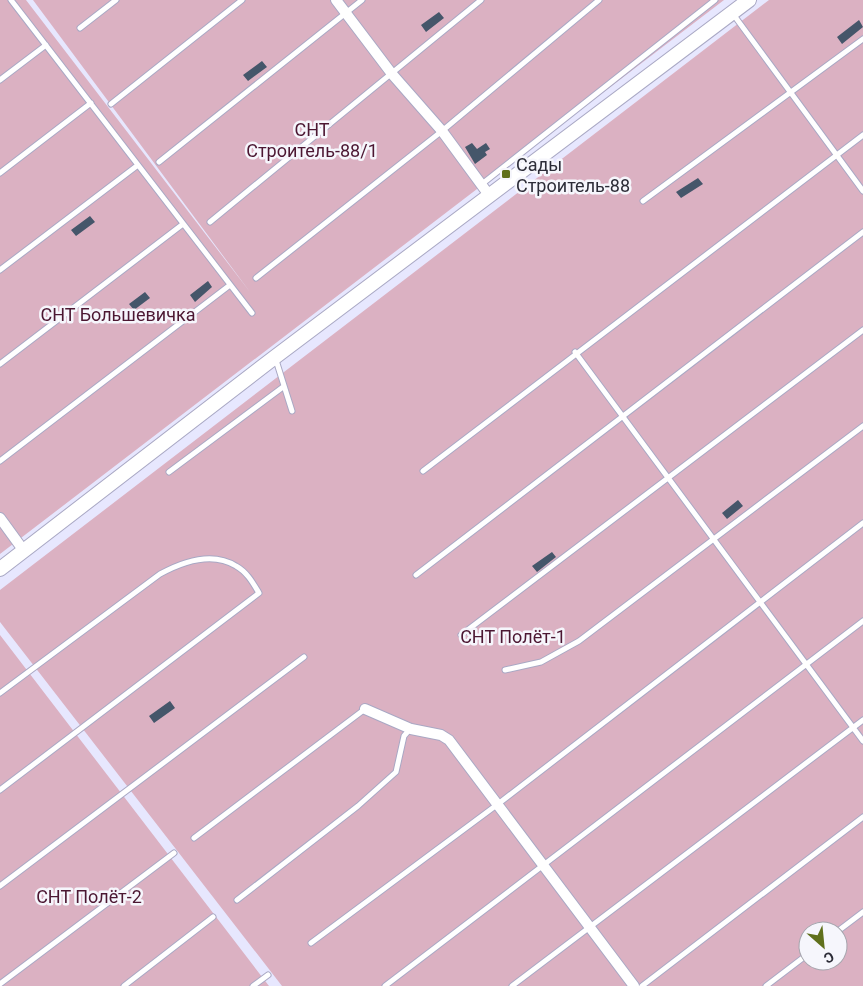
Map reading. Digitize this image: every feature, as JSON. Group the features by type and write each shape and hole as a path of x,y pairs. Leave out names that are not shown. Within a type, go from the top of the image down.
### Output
{"street":[{"path":"336,0 392,74 442,130 485,189"},
{"path":"0,569 275,357 485,189 749,0"},
{"path":"0,518 24,551"},
{"path":"365,709 411,729 441,735 449,740 634,986"}],"lane":[{"path":"11,0 252,313"},
{"path":"80,28 116,0"},
{"path":"111,104 242,0"},
{"path":"159,162 362,0"},
{"path":"210,222 481,0"},
{"path":"256,278 442,130 599,0"},
{"path":"485,189 715,0"},
{"path":"732,13 863,190"},
{"path":"643,201 863,39"},
{"path":"0,80 46,45"},
{"path":"0,173 91,103"},
{"path":"424,471 575,352 863,135"},
{"path":"0,270 138,165"},
{"path":"0,364 183,224"},
{"path":"416,575 863,232"},
{"path":"0,461 230,284"},
{"path":"462,635 863,330"},
{"path":"575,352 713,541 863,741"},
{"path":"275,357 292,411"},
{"path":"169,472 283,387"},
{"path":"505,670 541,662 557,655 713,541 863,426"},
{"path":"311,943 498,804 863,523"},
{"path":"0,693 160,574 180,563 191,560 223,560 236,566 247,575 259,593 0,790"},
{"path":"385,986 807,665 863,620"},
{"path":"0,886 304,657"},
{"path":"194,838 365,709"},
{"path":"512,986 863,720"},
{"path":"236,900 358,806 396,772 404,736 411,729"},
{"path":"642,986 863,817"},
{"path":"0,984 174,853"},
{"path":"848,923 863,912"},
{"path":"124,986 214,918"},
{"path":"766,986 798,962"},
{"path":"253,986 268,975"}],"green space":[{"path":"0,0 26,0 250,292 33,0 724,0 0,554"},
{"name":"СНТ Полёт-1","path":"769,0 863,0 863,986 282,986 0,622 0,590"},
{"name":"СНТ Полёт-2","path":"0,635 269,986 0,986"}],"building":[{"path":"439,12 444,18 426,32 421,25"},
{"path":"859,20 863,27 842,44 837,37"},
{"path":"262,61 267,67 248,81 243,75"},
{"path":"472,143 477,149 486,143 490,149 485,152 487,155 475,164 465,147"},
{"path":"698,178 703,184 681,198 676,192"},
{"path":"90,216 95,222 76,236 71,230"},
{"path":"208,281 212,287 195,302 190,295"},
{"path":"145,292 150,298 134,310 129,304"},
{"path":"738,500 743,506 727,519 722,513"},
{"path":"552,552 556,557 537,572 532,566"},
{"path":"170,701 175,708 154,723 149,716"}],"place":[{"name":"Сады Строитель-88","path":"506,174"}],"park label":[{"name":"СНТ Строитель-88/1","path":"312,139"},
{"name":"СНТ Большевичка","path":"118,314"}]}
